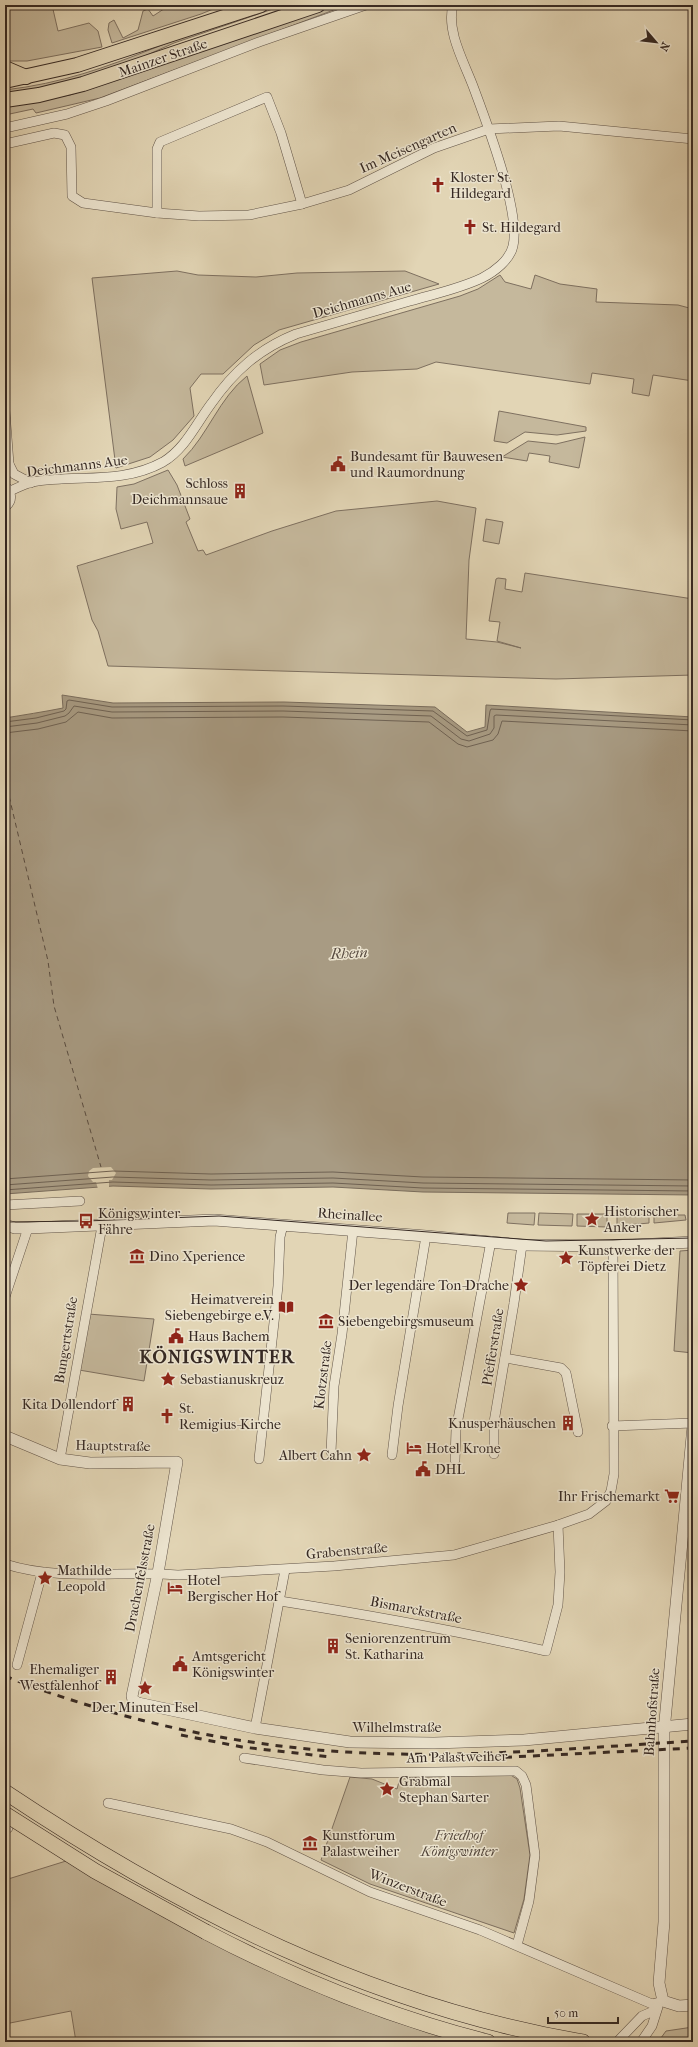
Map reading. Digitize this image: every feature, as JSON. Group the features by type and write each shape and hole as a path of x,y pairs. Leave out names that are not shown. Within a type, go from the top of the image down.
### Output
{"highway":[{"path":"5,1792 104,1855 215,1918 344,1975 409,1999 509,2027 583,2042"},
{"path":"6,1821 206,1932 274,1966 343,1996 420,2023 488,2042"}],"main road":[{"name":"Mainzer Straße","path":"5,81 84,63 261,5"},
{"name":"Mainzer Straße","path":"6,100 39,95 83,84 318,5"},
{"path":"5,68 26,77"}],"street":[{"path":"5,128 67,114 106,101 259,42 366,5"},
{"name":"Deichmanns Aue","path":"7,489 31,482 119,477 145,470 164,461 176,452 186,441 226,384 260,352 274,343 296,334 461,286 494,271 506,259 513,248 515,228 512,209 489,129 453,32 450,14 453,5"},
{"path":"157,213 157,149 160,142 267,98 281,133 302,204"},
{"name":"Im Meisengarten","path":"5,144 54,133 66,135 71,147 72,196 77,201 110,208 199,216 249,215 302,204 349,190 434,148 489,129 559,126 693,139"},
{"path":"5,411 9,464 14,474 31,482"},
{"path":"5,475 9,464"},
{"path":"5,507 10,501 7,489"},
{"path":"5,517 5,537"},
{"path":"5,1211 9,1205 80,1201"},
{"name":"Rheinallee","path":"5,1225 16,1228 28,1228 214,1220 491,1241 522,1245 613,1246 693,1242"},
{"path":"259,1459 278,1286 280,1237 283,1225"},
{"name":"Bungertstraße","path":"60,1459 102,1226"},
{"path":"5,1297 28,1228"},
{"name":"Klotzstraße","path":"331,1452 334,1386 342,1334 352,1230"},
{"path":"392,1455 398,1406 426,1236"},
{"path":"455,1460 456,1430 464,1378 491,1241"},
{"name":"Pfefferstraße","path":"494,1454 494,1422 522,1245"},
{"name":"Grabenstraße","path":"5,1564 42,1573 95,1575 158,1573 178,1575 285,1570 454,1555 558,1525 589,1514 606,1501 614,1474 612,1426 613,1246"},
{"path":"505,1358 561,1368 566,1373 578,1432"},
{"path":"612,1426 693,1425"},
{"name":"Bahnhofstraße","path":"663,2001 659,1983 664,1922 664,1729 693,1425"},
{"name":"Hauptstraße","path":"5,1436 60,1459 90,1463 177,1462"},
{"name":"Drachenfelsstraße","path":"133,1700 158,1573 163,1536 177,1462"},
{"name":"Bismarckstraße","path":"280,1601 481,1636 546,1651 558,1605 560,1572 558,1525"},
{"path":"255,1728 285,1570"},
{"path":"17,1665 42,1573"},
{"name":"Wilhelmstraße","path":"133,1700 138,1703 255,1728 350,1742 434,1743 524,1740 664,1729 693,1724"},
{"name":"Am Palastweiher","path":"244,1758 323,1770 355,1772 516,1771 522,1776 526,1784 535,1855 529,1901 517,1945"},
{"name":"Winzerstraße","path":"108,1803 231,1829 267,1842 370,1892 480,1930 652,2004 663,2001 679,2006 693,2005"},
{"path":"641,2042 652,2026 656,2010 663,2001"},
{"path":"617,2042 642,2016 656,2010"}],"green space":[{"path":"5,5 52,5 58,31 89,23 98,31 102,47 27,61 5,60"},
{"path":"170,5 223,5 201,14 112,43 108,30 109,23 114,20 123,38 138,30 143,11 148,9 153,16"},
{"path":"336,5 347,5 100,98 36,113 33,109 5,115 5,108 12,105 70,95"},
{"path":"272,7 273,9 174,43 138,59 52,87 5,94 5,90 46,83 83,74 138,55 185,36"},
{"path":"177,271 198,275 256,277 297,273 405,271 439,284 279,330 254,345 223,374 201,374 190,388 194,416 173,440 150,457 116,468 92,278"},
{"path":"500,275 505,282 531,289 535,275 560,284 597,289 596,302 678,305 693,309 693,381 653,375 649,396 632,393 634,379 592,373 590,384 436,362 417,369 352,372 264,385 260,364 280,350 301,342 460,296 478,289"},
{"path":"247,376 263,433 185,466 183,459 200,439 229,395"},
{"path":"499,411 586,427 586,431 557,435 525,432 507,443 494,441"},
{"path":"585,437 579,468 549,462 550,456 529,453 527,461 502,457 528,441 556,444"},
{"path":"168,470 177,485 190,519 186,522 198,551 203,550 206,555 272,531 336,511 437,501 476,508 469,560 466,639 497,642 521,648 497,641 500,622 489,621 496,579 506,579 505,589 522,592 525,573 693,599 693,675 556,679 108,666 98,631 92,620 77,566 153,543 147,522 121,529 116,509 117,487 134,484"},
{"path":"486,519 503,522 499,544 483,541"},
{"path":"508,1213 535,1213 534,1225 507,1223"},
{"path":"539,1213 573,1214 572,1226 538,1225"},
{"path":"577,1214 607,1214 607,1227 577,1226"},
{"path":"617,1214 649,1215 649,1223 617,1226"},
{"path":"654,1215 685,1215 686,1220 654,1223"},
{"path":"693,1250 693,1353 674,1351 680,1251"},
{"path":"88,1314 154,1319 144,1381 79,1370"},
{"name":"Friedhof Königswinter","path":"509,1774 517,1779 520,1788 530,1855 524,1899 514,1933 370,1884 321,1860 350,1777 372,1779 397,1789 400,1778"},
{"path":"66,1861 202,1938 466,2042 76,2042 71,2011 5,2024 5,1880"},
{"path":"693,2027 693,2042 658,2042 666,2031"}],"water":[{"name":"Rhein","path":"62,695 113,703 284,702 435,707 467,732 485,727 486,705 693,717 693,1195 423,1192 333,1187 211,1189 113,1186 5,1194 5,718 63,708"}],"pier":[{"path":"111,1167 116,1173 112,1180 109,1180 109,1188 98,1189 96,1182 93,1182 88,1176 89,1171 93,1168"}],"ferry route":[{"path":"5,779 48,961 54,1006 101,1167"}],"tram line":[{"path":"5,1222 86,1221 219,1216 546,1241 693,1238"}],"railway":[{"path":"5,1676 88,1705 172,1728 259,1743 302,1748 389,1754 433,1754 520,1752 693,1741"},
{"path":"181,1735 242,1747 331,1757"},
{"path":"491,1758 693,1748"}],"place":[{"name":"Kloster St. Hildegard","path":"438,185"},
{"name":"St. Hildegard","path":"470,227"},
{"name":"Bundesamt für Bauwesen und Raumordnung","path":"338,464"},
{"name":"Schloss Deichmannsaue","path":"240,491"},
{"name":"Historischer Anker","path":"592,1219"},
{"name":"Königswinter Fähre","path":"86,1221"},
{"name":"Dino Xperience","path":"137,1256"},
{"name":"Kunstwerke der Töpferei Dietz","path":"566,1258"},
{"name":"Der legendäre Ton-Drache","path":"521,1285"},
{"name":"Heimatverein Siebengebirge e.V.","path":"286,1307"},
{"name":"Siebengebirgsmuseum","path":"326,1321"},
{"name":"Haus Bachem","path":"176,1336"},
{"name":"Sebastianuskreuz","path":"168,1379"},
{"name":"Kita Dollendorf","path":"128,1404"},
{"name":"St. Remigius-Kirche","path":"167,1416"},
{"name":"Knusperhäuschen","path":"568,1423"},
{"name":"Hotel Krone","path":"414,1448"},
{"name":"Albert Cahn","path":"364,1455"},
{"name":"DHL","path":"423,1469"},
{"name":"Ihr Frischemarkt","path":"672,1496"},
{"name":"Mathilde Leopold","path":"45,1578"},
{"name":"Hotel Bergischer Hof","path":"175,1588"},
{"name":"Seniorenzentrum St. Katharina","path":"333,1646"},
{"name":"Amtsgericht Königswinter","path":"180,1664"},
{"name":"Ehemaliger Westfalenhof","path":"111,1677"},
{"name":"Der Minuten Esel","path":"145,1688"},
{"name":"Grabmal Stephan Sarter","path":"387,1789"},
{"name":"Kunstforum Palastweiher","path":"310,1843"}],"district":[{"name":"KÖNIGSWINTER","path":"217,1357"}]}
